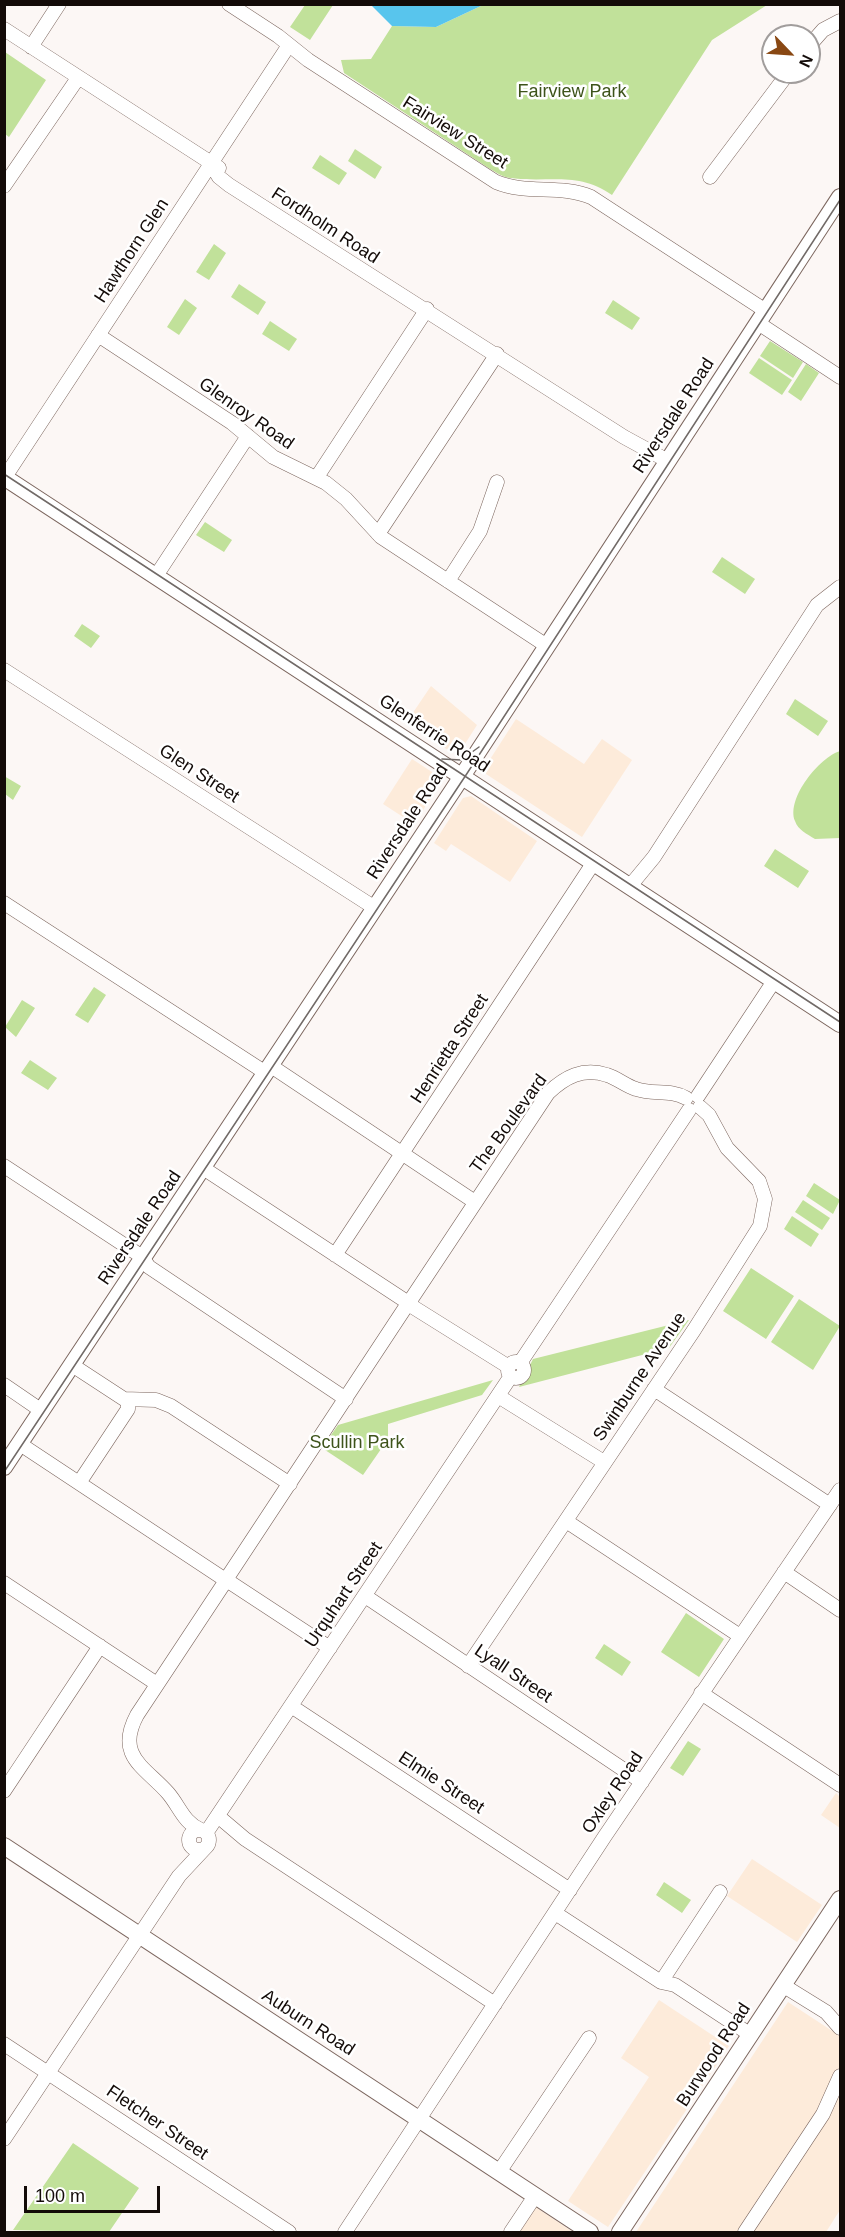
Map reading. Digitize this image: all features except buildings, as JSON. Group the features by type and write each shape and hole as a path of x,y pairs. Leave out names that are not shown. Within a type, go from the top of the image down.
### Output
{"main road":[{"name":"Riversdale Road","path":"4,1467 462,776 840,196"},
{"name":"Glenferrie Road","path":"5,477 840,1024"},
{"name":"Auburn Road","path":"4,1846 590,2232"},
{"name":"Burwood Road","path":"620,2232 840,1899"}],"street":[{"path":"31,47 59,4"},
{"name":"Fairview Street","path":"229,4 290,45 308,60 496,182 518,188 564,189 591,197 762,317 840,377"},
{"path":"821,32 840,21"},
{"name":"Fordholm Road","path":"4,29 412,294 427,309 666,465"},
{"name":"Hawthorn Glen","path":"5,477 290,45"},
{"path":"4,186 51,114 56,101 75,76"},
{"path":"710,177 780,84"},
{"path":"317,477 427,309"},
{"name":"Glenroy Road","path":"98,335 248,436 281,462 317,477 346,499 378,534 547,646"},
{"path":"378,534 497,354"},
{"path":"156,576 248,436"},
{"path":"448,581 480,531 497,482"},
{"path":"633,888 817,605 840,587"},
{"name":"Glen Street","path":"4,670 375,908"},
{"name":"Henrietta Street","path":"334,1255 403,1154 594,862"},
{"path":"4,903 403,1154 475,1202"},
{"name":"Urquhart Street","path":"4,2139 498,1396 513,1369 774,981"},
{"name":"The Boulevard","path":"209,1830 188,1822 176,1804 141,1769 130,1749 134,1721 475,1202 548,1093 560,1081 575,1074 590,1071 608,1075 637,1090 676,1093 693,1103"},
{"name":"Swinburne Avenue","path":"468,1666 754,1237 765,1208 763,1189 754,1172 727,1148 709,1115 693,1103"},
{"path":"4,1166 143,1258 149,1267 346,1399"},
{"path":"203,1168 513,1369"},
{"path":"72,1365 128,1401 156,1400 171,1406 290,1484"},
{"path":"4,1386 42,1410"},
{"path":"654,1389 830,1505"},
{"path":"498,1396 604,1462"},
{"path":"79,1483 128,1409 128,1401"},
{"path":"20,1444 330,1648"},
{"name":"Oxley Road","path":"345,2232 642,1782 840,1490"},
{"path":"566,1521 740,1636"},
{"path":"783,1572 840,1610"},
{"path":"4,1583 157,1684"},
{"name":"Lyall Street","path":"365,1596 642,1782"},
{"path":"4,1791 100,1646"},
{"path":"702,1693 840,1785"},
{"name":"Elmie Street","path":"291,1706 570,1890"},
{"name":"The Boulevard","path":"176,1804 190,1845"},
{"path":"190,1845 200,1850 209,1830 245,1839 495,2004"},
{"name":"Urquhart Street","path":"179,1876 190,1845"},
{"path":"661,1982 720,1892"},
{"path":"555,1913 661,1982 675,1985 751,2036"},
{"path":"784,1986 826,2012 840,2028"},
{"path":"499,2172 589,2038"},
{"name":"Fletcher Street","path":"4,2044 289,2232"},
{"path":"745,2232 823,2114 840,2076"},
{"path":"511,2232 535,2196"}],"shaded area":[{"path":"431,686 477,725 463,747 448,750 406,723"},
{"path":"516,719 584,764 602,739 632,760 582,837 486,774 485,767"},
{"path":"412,759 432,772 437,783 434,793 414,824 383,804"},
{"path":"471,796 537,841 510,882 451,844 446,851 434,843 463,798"},
{"path":"836,1793 840,1797 840,1828 821,1815"},
{"path":"752,1859 822,1905 797,1942 727,1896"},
{"path":"659,2000 729,2046 608,2227 568,2201 649,2077 621,2058"},
{"path":"788,2002 840,2036 840,2210 826,2232 636,2232"},
{"path":"534,2206 573,2232 515,2232"}],"green space":[{"path":"305,5 333,5 310,40 290,27"},
{"name":"Fairview Park","path":"483,5 767,5 712,40 612,195 575,180 503,176 344,73 341,60 371,59 392,26 436,27"},
{"path":"5,52 46,80 9,137 5,134"},
{"path":"355,149 382,167 375,179 348,161"},
{"path":"320,155 347,173 339,185 312,168"},
{"path":"214,244 226,253 209,280 196,272"},
{"path":"239,284 266,302 258,315 231,297"},
{"path":"185,299 197,308 179,335 167,327"},
{"path":"613,300 640,318 632,330 605,313"},
{"path":"270,321 297,339 289,351 262,334"},
{"path":"770,341 803,362 793,378 760,356"},
{"path":"759,358 792,380 782,395 749,373"},
{"path":"806,364 819,373 801,401 788,392"},
{"path":"205,522 232,540 224,552 196,535"},
{"path":"722,557 755,579 745,594 712,572"},
{"path":"82,624 100,636 91,648 74,636"},
{"path":"795,699 828,721 818,736 786,714"},
{"path":"840,751 840,838 815,839 803,832 796,824 795,801 807,780 823,761"},
{"path":"4,776 21,786 13,800 5,794"},
{"path":"775,849 809,871 798,888 764,866"},
{"path":"94,987 106,995 88,1023 75,1015"},
{"path":"22,1000 35,1008 16,1037 5,1027"},
{"path":"30,1060 57,1078 48,1090 21,1073"},
{"path":"814,1183 840,1200 833,1214 806,1196"},
{"path":"803,1200 830,1218 822,1230 795,1212"},
{"path":"792,1216 819,1234 811,1247 784,1229"},
{"path":"751,1268 794,1296 766,1339 723,1311"},
{"path":"799,1299 840,1326 813,1370 771,1342"},
{"path":"689,1320 669,1348 519,1387 533,1359"},
{"name":"Scullin Park","path":"493,1380 482,1395 388,1424 388,1439 363,1475 322,1448 338,1425"},
{"path":"686,1613 724,1639 699,1677 661,1652"},
{"path":"604,1644 631,1662 622,1676 595,1658"},
{"path":"688,1741 701,1749 683,1776 670,1768"},
{"path":"664,1882 691,1900 682,1913 656,1895"},
{"path":"73,2143 139,2188 109,2232 13,2230"}],"water":[{"path":"371,5 483,5 436,27 392,26"}],"tram line":[{"path":"4,1472 466,775 840,200"},
{"path":"4,474 840,1022"},
{"path":"442,759 461,760 479,747"}]}
